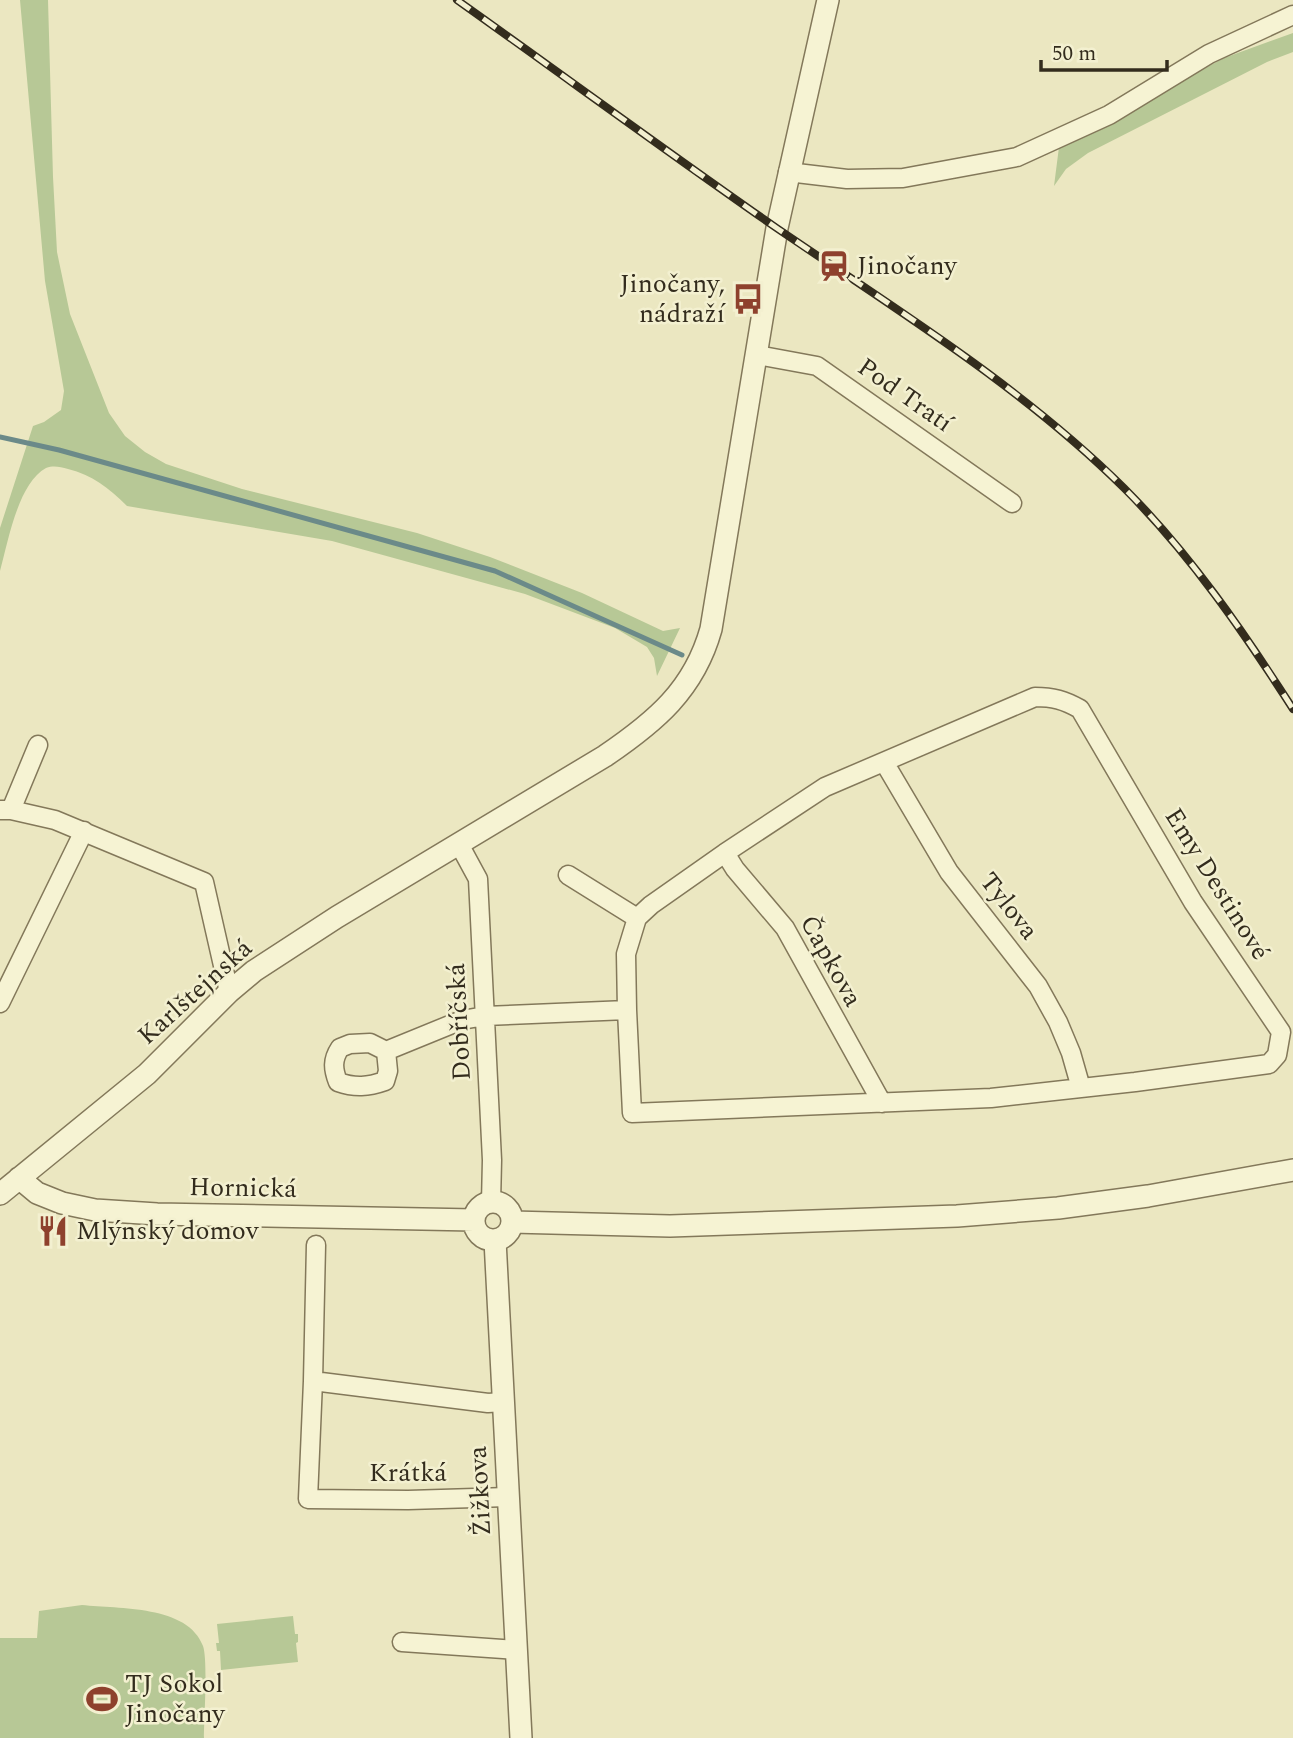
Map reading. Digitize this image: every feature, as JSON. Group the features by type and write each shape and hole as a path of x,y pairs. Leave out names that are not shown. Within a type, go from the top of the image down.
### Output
{"street":[{"name":"Karlštejnská","path":"0,1194 147,1074 229,992 254,971 337,917 606,756 641,731 678,696 706,646 711,629 777,228 828,0"},
{"path":"788,172 846,179 903,178 1017,157 1109,115 1209,54 1293,15"},
{"name":"Pod Tratí","path":"757,355 817,366 1012,503"},
{"name":"Emy Destinové","path":"1035,697 1062,699 1080,709 1193,902 1281,1032 1277,1055 1269,1063 1248,1068 991,1098 632,1113 626,954 637,918 651,905 725,853 825,787 884,762 1035,697"},
{"path":"38,745 5,810 55,820 204,883 229,992"},
{"name":"Tylova","path":"884,762 949,872 1038,986 1058,1022 1081,1088"},
{"path":"0,1003 84,831"},
{"name":"Dobříčská","path":"459,844 478,878 492,1160 491,1203"},
{"name":"Čapkova","path":"725,853 735,869 785,928 882,1103"},
{"path":"568,875 637,918"},
{"path":"386,1051 462,1020 485,1016 627,1010"},
{"path":"512,1222 670,1226 957,1216 1058,1208 1148,1196 1293,1170"},
{"name":"Hornická","path":"19,1178 37,1193 62,1203 96,1210 156,1214 474,1220"},
{"path":"491,1203 503,1206 512,1222 507,1234 495,1240 482,1237 474,1220 479,1208 491,1203"},
{"name":"Žižkova","path":"495,1240 521,1738"},
{"path":"316,1245 313,1381 488,1403 503,1402"},
{"name":"Krátká","path":"313,1381 307,1499 508,1497"},
{"path":"402,1642 516,1650"}],"green space":[{"path":"20,0 48,0 57,252 70,314 109,413 125,436 166,464 242,489 417,533 490,557 582,593 663,631 680,628 657,676 654,658 647,647 615,628 525,594 332,541 127,506 92,479 60,467 46,468 28,486 16,514 0,571 0,528 33,426 61,410 64,391 45,281"},
{"path":"1293,33 1293,52 1267,62 1088,153 1066,169 1054,186 1059,147 1224,58"},
{"name":"TJ Sokol Jinočany","path":"82,1605 133,1609 168,1616 195,1633 204,1653 204,1738 0,1738 0,1638 37,1638 39,1611"},
{"path":"293,1616 295,1634 298,1634 298,1662 221,1670 220,1651 217,1651 216,1643 219,1643 217,1624"}],"waterway":[{"path":"0,437 59,450 495,571 682,655"}],"railway":[{"path":"457,0 738,201 957,351 1044,416 1124,488 1171,539 1235,622 1293,709"}],"place":[{"name":"Jinočany","path":"834,266"},
{"name":"Jinočany, nádraží","path":"748,299"},
{"name":"Mlýnský domov","path":"53,1231"},
{"name":"TJ Sokol Jinočany","path":"102,1699"}]}
